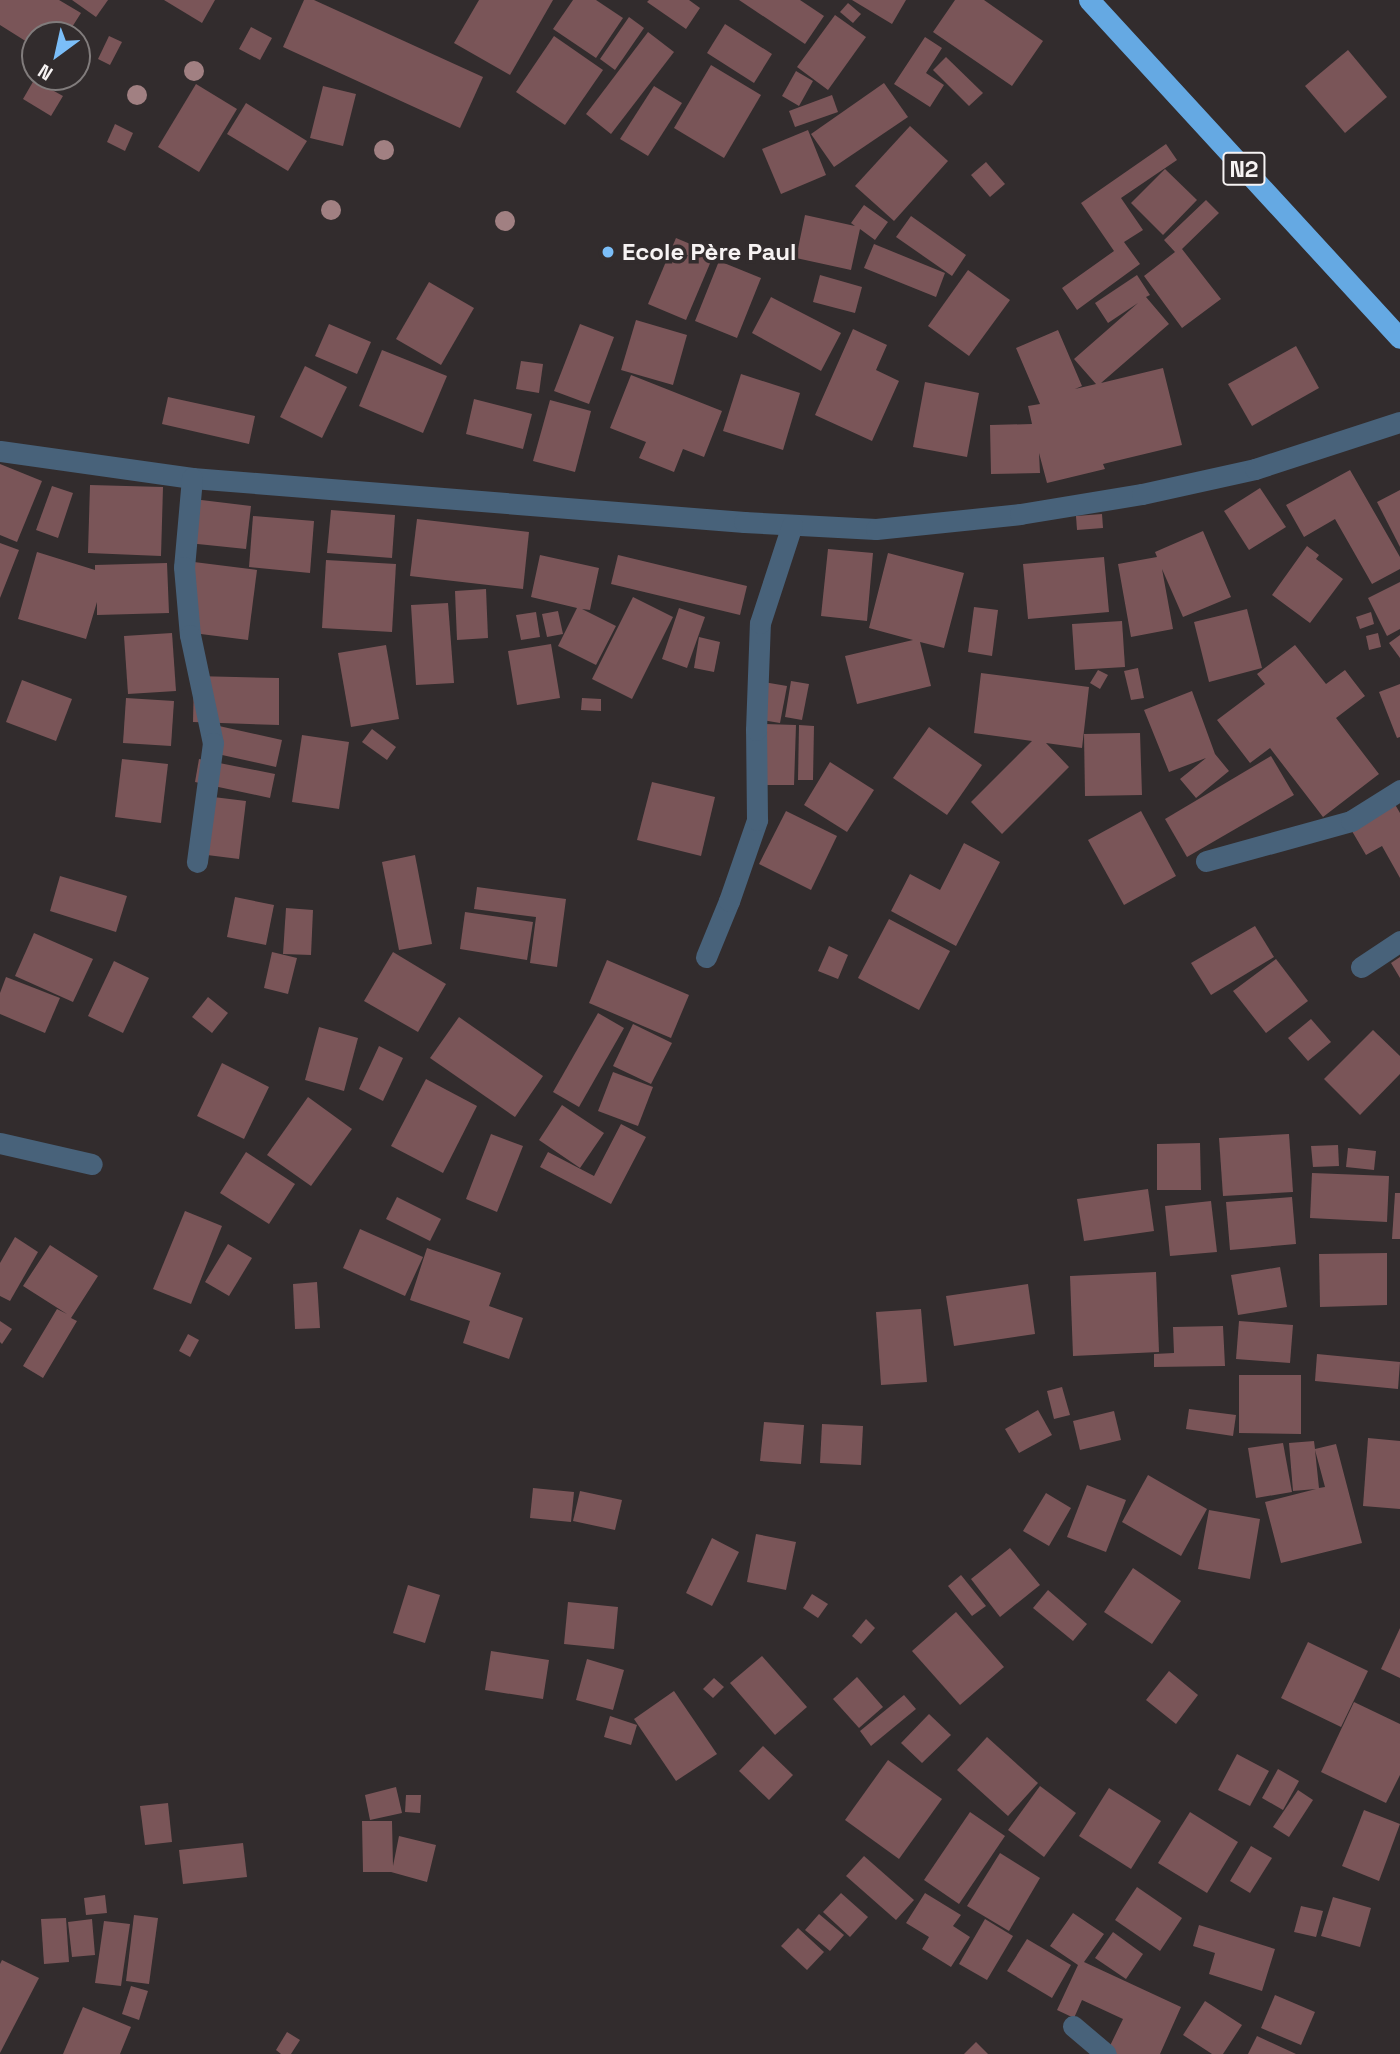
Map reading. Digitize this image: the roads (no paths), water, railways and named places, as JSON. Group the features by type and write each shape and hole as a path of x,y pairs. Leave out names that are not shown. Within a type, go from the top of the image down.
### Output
{"highway":[{"name":"N2","path":"1089,0 1400,338"}],"street":[{"path":"0,452 192,478 792,525 876,529 1034,512 1143,494 1255,469 1400,422"},
{"path":"192,478 184,567 190,635 213,743 197,862"},
{"path":"706,957 757,820 756,730 760,623 792,525"},
{"path":"1206,862 1351,821 1400,790"},
{"path":"1361,967 1400,941"},
{"path":"0,1143 92,1164"},
{"path":"1073,2026 1106,2054"}],"place":[{"name":"Ecole Père Paul","path":"608,252"}]}
